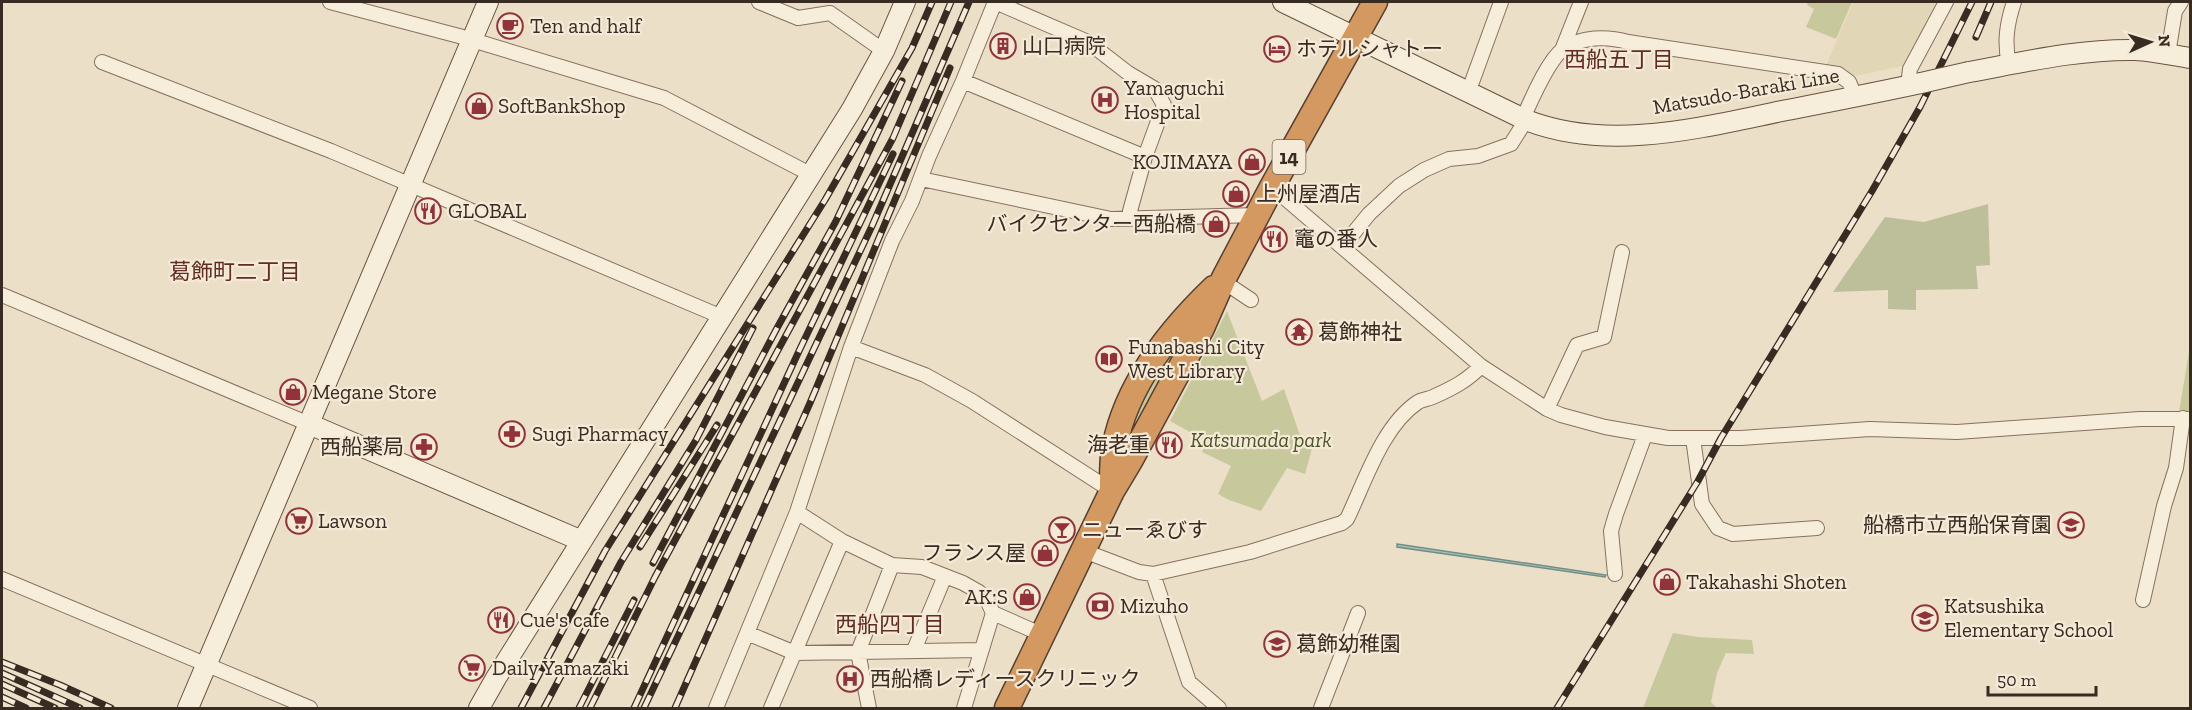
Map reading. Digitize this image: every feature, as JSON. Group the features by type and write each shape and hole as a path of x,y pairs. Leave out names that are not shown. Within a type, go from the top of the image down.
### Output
{"highway":[{"name":"14","path":"1007,708 1112,491 1113,457 1129,402 1153,359 1196,305 1228,283 1257,215 1375,2"}],"street":[{"path":"330,2 471,40 664,98 812,175"},
{"path":"188,708 488,2"},
{"path":"759,2 798,18 830,13 884,51"},
{"path":"479,708 852,109 884,51 905,2"},
{"path":"716,708 797,512 851,347 892,241 912,201 995,2 1088,42 1128,73 1155,88 1164,105 1145,157 1130,211 1130,219"},
{"name":"Matsudo-Baraki Line","path":"1283,2 1524,119 1569,133 1620,135 1708,127 1914,84"},
{"path":"1472,82 1501,2"},
{"path":"1343,246 1369,214 1399,186 1424,170 1449,159 1478,156 1511,144 1539,84 1562,50 1581,2"},
{"path":"1946,2 1910,69 1914,84 2073,53 2137,51 2190,58"},
{"path":"2009,64 2006,49 2008,20 2014,2"},
{"path":"2168,54 2175,11 2181,2"},
{"path":"1562,50 1588,39 1612,38 1785,64 1838,74 1849,82 1855,96"},
{"path":"102,62 320,146 722,317"},
{"path":"963,81 1145,157"},
{"path":"921,178 1111,219 1257,215"},
{"path":"1272,187 1481,366 1547,408 1561,415 1589,423 1645,435 1741,438 1870,429 1957,432 2140,419 2187,418 2143,600"},
{"path":"1547,408 1577,345 1604,337 1622,252"},
{"path":"1228,283 1251,300"},
{"path":"2,295 582,541"},
{"path":"851,347 925,375 972,401 1112,491"},
{"path":"1084,551 1139,572 1153,574 1250,552 1342,523 1347,519 1382,443 1403,416 1419,402 1469,378 1481,366"},
{"path":"1614,574 1611,531 1645,435"},
{"path":"1693,438 1702,504 1719,528 1734,534 1817,528"},
{"path":"797,512 842,541 892,565 922,567 963,583 979,592 988,602 993,613 1043,635"},
{"path":"771,708 842,541"},
{"path":"869,708 858,652 892,565"},
{"path":"1153,574 1189,682 1219,708"},
{"path":"914,650 945,576"},
{"path":"2,579 310,708"},
{"path":"964,708 993,613"},
{"path":"1321,708 1358,614"},
{"path":"747,633 795,653 981,650"}],"shaded area":[{"path":"1853,2 1940,2 1903,66 1855,76 1842,69 1826,66"}],"green space":[{"path":"1808,2 1852,2 1836,39 1806,27 1814,9 1807,5"},
{"path":"1988,204 1990,265 1976,266 1978,289 1916,290 1916,310 1888,309 1888,290 1833,292 1885,217 1924,222"},
{"name":"Katsumada park","path":"1227,311 1262,401 1284,389 1303,444 1313,445 1305,474 1287,468 1261,511 1218,494 1231,466 1202,452 1206,441 1170,421"},
{"path":"1191,324 1130,445 1123,440 1160,363"},
{"path":"2190,352 2190,413 2179,412"},
{"path":"1673,633 1752,640 1754,654 1726,653 1717,673 1711,702 1717,708 1643,708"}],"water":[{"path":"1397,544 1606,575 1605,577 1397,547"}],"railway":[{"path":"521,708 605,551 825,200 912,48 932,2"},
{"path":"590,708 655,577 893,138 951,2"},
{"path":"644,708 872,226 969,2"},
{"path":"1557,708 1698,481 1721,438 1872,191 1920,107 1972,2"},
{"path":"1976,37 1991,2"},
{"path":"675,708 810,403 950,68"},
{"path":"653,563 836,221 902,81"},
{"path":"634,708 893,154"},
{"path":"544,708 621,562 696,440 753,328"},
{"path":"640,547 717,425"},
{"path":"579,708 634,600"},
{"path":"2,662 111,708"},
{"path":"2,673 80,708"},
{"path":"2,684 55,708"},
{"path":"2,697 26,708"}],"place":[{"name":"Ten and half","path":"510,26"},
{"name":"山口病院","path":"1003,46"},
{"name":"ホテルシャトー","path":"1277,49"},
{"name":"Yamaguchi Hospital","path":"1105,100"},
{"name":"SoftBankShop","path":"479,106"},
{"name":"KOJIMAYA","path":"1252,162"},
{"name":"上州屋酒店","path":"1236,194"},
{"name":"GLOBAL","path":"428,211"},
{"name":"バイクセンター西船橋","path":"1216,224"},
{"name":"竈の番人","path":"1274,239"},
{"name":"葛飾神社","path":"1299,332"},
{"name":"Funabashi City West Library","path":"1109,359"},
{"name":"Megane Store","path":"293,392"},
{"name":"Sugi Pharmacy","path":"512,434"},
{"name":"海老重","path":"1169,445"},
{"name":"西船薬局","path":"424,447"},
{"name":"Lawson","path":"299,521"},
{"name":"船橋市立西船保育園","path":"2071,525"},
{"name":"ニューゑびす","path":"1062,530"},
{"name":"フランス屋","path":"1045,553"},
{"name":"Takahashi Shoten","path":"1667,582"},
{"name":"AK:S","path":"1027,597"},
{"name":"Mizuho","path":"1100,606"},
{"name":"Katsushika Elementary School","path":"1925,618"},
{"name":"Cue's cafe","path":"501,620"},
{"name":"葛飾幼稚園","path":"1277,644"},
{"name":"Daily Yamazaki","path":"472,668"},
{"name":"西船橋レディースクリニック","path":"850,679"}],"district":[{"name":"西船五丁目","path":"1619,59"},
{"name":"葛飾町二丁目","path":"235,271"},
{"name":"西船四丁目","path":"890,624"}]}
